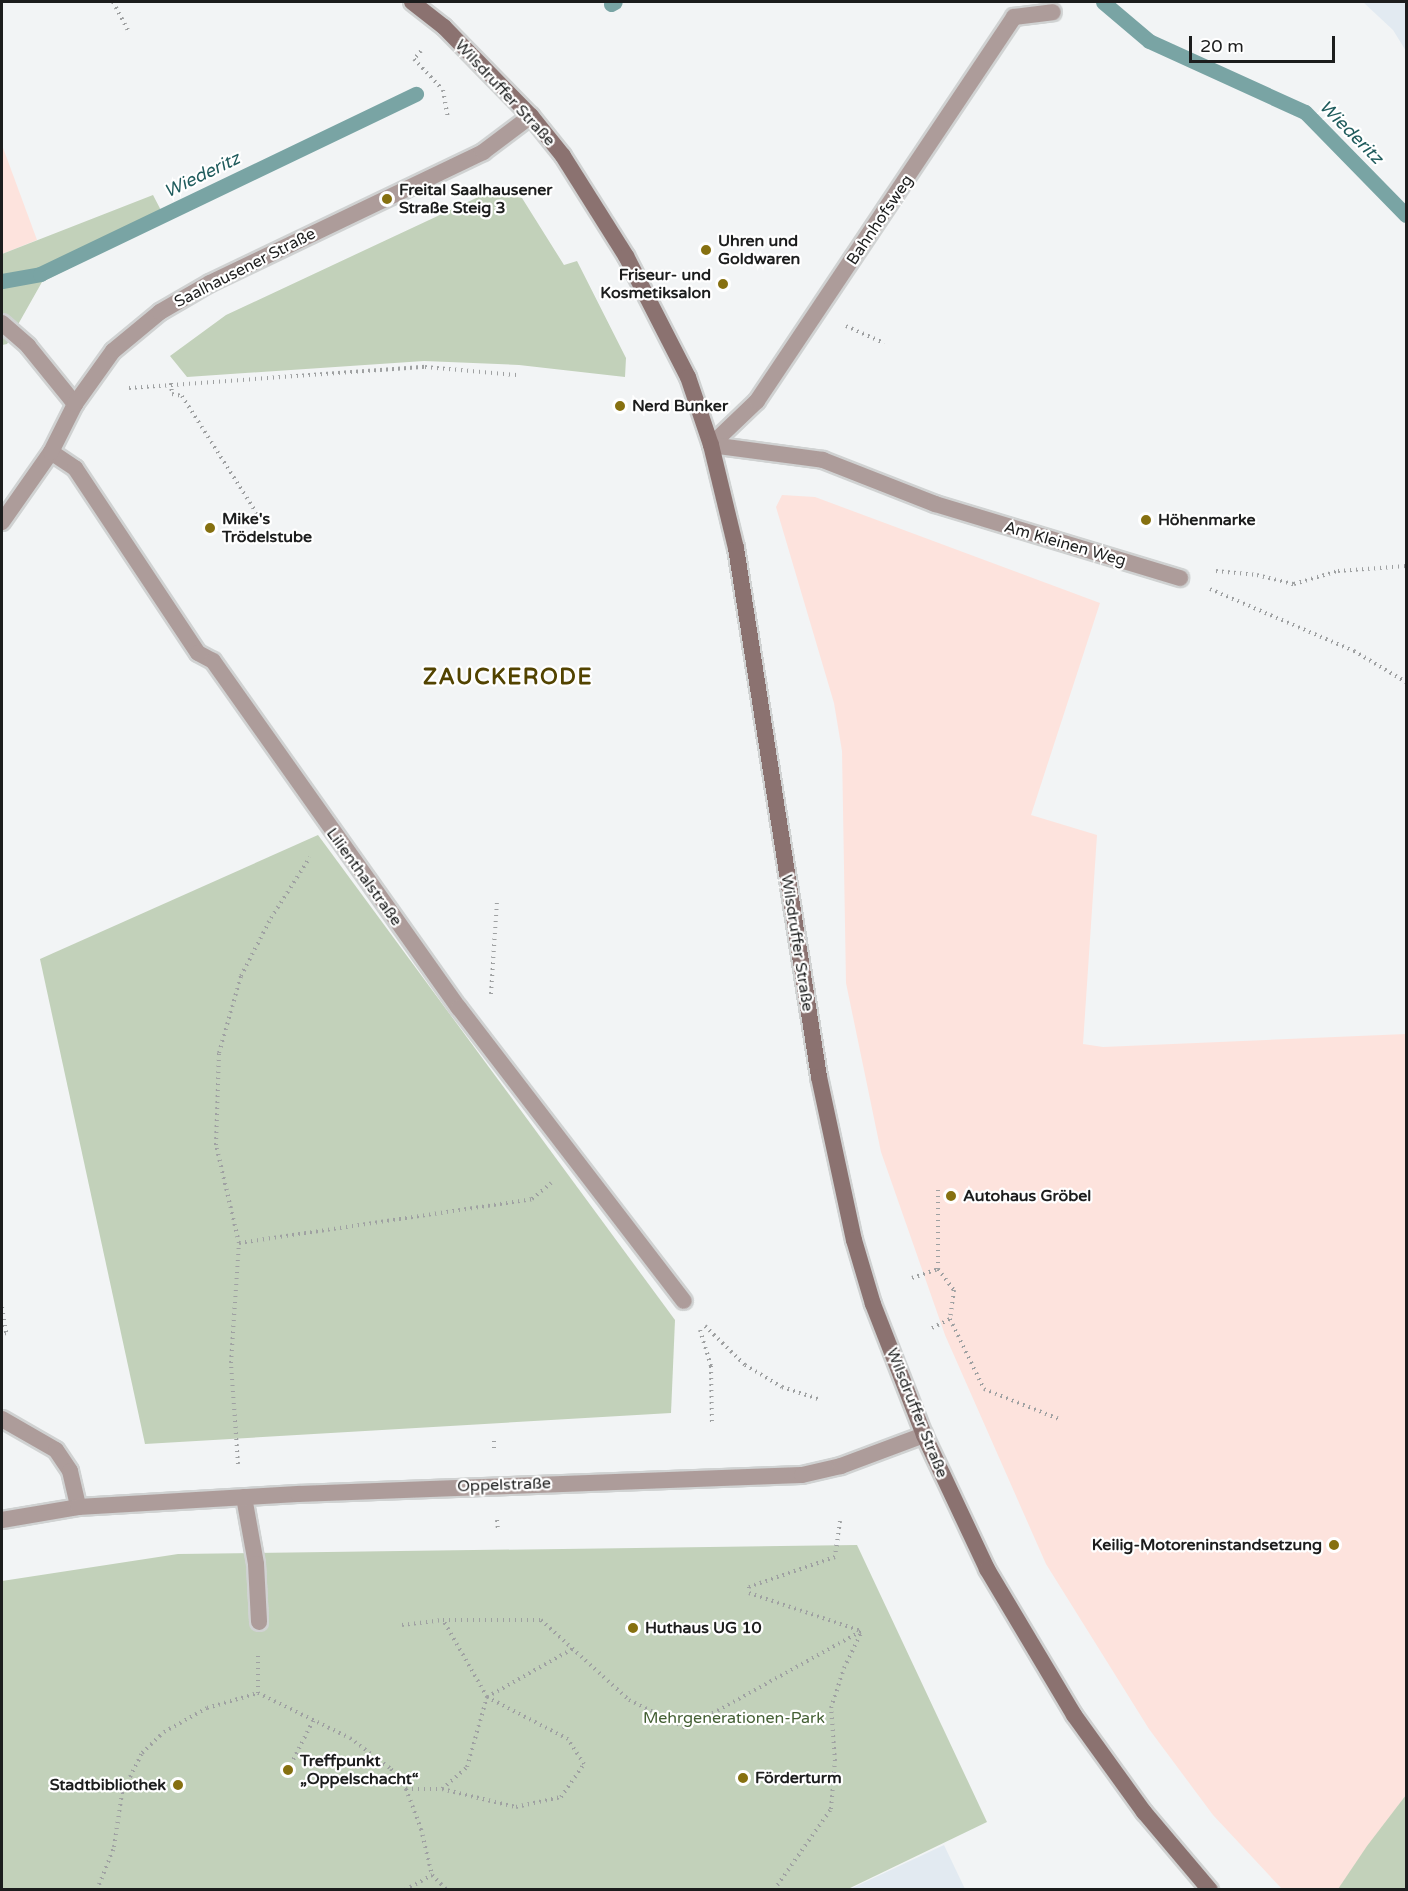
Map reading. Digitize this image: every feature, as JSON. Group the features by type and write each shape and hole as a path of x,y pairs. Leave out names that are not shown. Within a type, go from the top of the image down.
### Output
{"main road":[{"name":"Wilsdruffer Straße","path":"412,2 444,27 531,116 600,211 658,314 688,377 711,445 736,548 798,955 836,1162 873,1304 924,1435 987,1569 1074,1714 1144,1812 1210,1890"}],"street":[{"name":"Bahnhofsweg","path":"711,445 764,392 1014,17 1053,12"},
{"name":"Saalhausener Straße","path":"2,522 51,452 75,404 113,351 160,312 210,283 483,152 531,116"},
{"path":"2,322 28,346 75,404"},
{"name":"Am Kleinen Weg","path":"711,445 823,460 935,504 1180,578"},
{"name":"Lilienthalstraße","path":"51,452 75,468 198,653 213,661 328,829 684,1301"},
{"path":"2,1419 56,1450 70,1471 78,1507"},
{"name":"Oppelstraße","path":"2,1520 78,1507 244,1497 802,1475 842,1466 924,1435"},
{"path":"244,1497 256,1564 259,1622"}],"path":[{"path":"113,2 129,32"},
{"path":"414,59 443,90 448,118"},
{"path":"841,324 884,343"},
{"path":"128,388 171,383 425,367 518,375"},
{"path":"171,383 172,394 182,396 261,520"},
{"path":"1216,571 1257,574 1294,584 1338,571 1407,566"},
{"path":"1180,578 1354,651 1406,680"},
{"path":"244,1497 236,1455 231,1363 239,1243 216,1145 219,1053 241,976 271,918 328,829"},
{"path":"491,1003 496,902"},
{"path":"239,1243 532,1199 576,1160"},
{"path":"938,1189 938,1269 954,1290 950,1319 984,1389 1059,1419"},
{"path":"912,1278 938,1269"},
{"path":"2,1307 6,1334 2,1334"},
{"path":"697,1318 745,1365 782,1387 821,1400"},
{"path":"932,1328 950,1319"},
{"path":"700,1328 711,1366 711,1424"},
{"path":"840,1521 835,1557 749,1587 749,1593 862,1631"},
{"path":"402,1625 443,1620 541,1620 629,1700 686,1728 862,1631"},
{"path":"406,1789 442,1789 516,1807 561,1797 584,1764 568,1739 487,1697 443,1620"},
{"path":"774,1890 831,1809 835,1761 831,1708 844,1668 862,1631"},
{"path":"442,1789 467,1767 487,1697 574,1648"},
{"path":"98,1890 114,1847 122,1793 142,1753 164,1732 207,1708 258,1693 350,1738 391,1769 406,1789 421,1829 432,1875 447,1890"},
{"path":"288,1770 314,1719"},
{"path":"405,1890 432,1875"}],"shaded area":[{"path":"1363,2 1406,2 1406,51 1393,30"},
{"path":"2,145 37,240 2,254"},
{"path":"782,495 815,497 1100,603 1031,815 1097,835 1083,1044 1103,1047 1406,1034 1406,1795 1338,1889 1282,1889 1213,1815 1149,1729 1046,1564 945,1335 881,1152 846,983 842,751 834,703 776,507"},
{"path":"944,1845 965,1889 848,1890"}],"green space":[{"path":"489,192 522,198 564,265 577,261 626,358 625,377 519,365 424,361 187,377 170,356 226,315"},
{"path":"153,195 166,220 42,282 7,344 2,345 2,254"},
{"path":"318,835 675,1320 671,1413 145,1444 40,959"},
{"name":"Mehrgenerationen-Park","path":"857,1545 987,1822 848,1889 2,1890 2,1581 178,1554"},
{"path":"1406,1795 1406,1889 1338,1889 1367,1846"}],"waterway":[{"name":"Wiederitz","path":"611,4 615,2"},
{"name":"Wiederitz","path":"1103,2 1149,41 1305,112 1406,215"},
{"name":"Wiederitz","path":"2,281 40,274 416,94"}],"place":[{"name":"Freital Saalhausener Straße Steig 3","path":"387,199"},
{"name":"Uhren und Goldwaren","path":"706,250"},
{"name":"Friseur- und Kosmetiksalon","path":"723,284"},
{"name":"Nerd Bunker","path":"620,406"},
{"name":"Höhenmarke","path":"1146,520"},
{"name":"Mike's Trödelstube","path":"210,528"},
{"name":"Autohaus Gröbel","path":"951,1196"},
{"name":"Keilig-Motoreninstandsetzung","path":"1334,1545"},
{"name":"Huthaus UG 10","path":"633,1628"},
{"name":"Treffpunkt „Oppelschacht“","path":"288,1770"},
{"name":"Förderturm","path":"743,1778"},
{"name":"Stadtbibliothek","path":"178,1785"}],"district":[{"name":"ZAUCKERODE","path":"508,678"}]}
